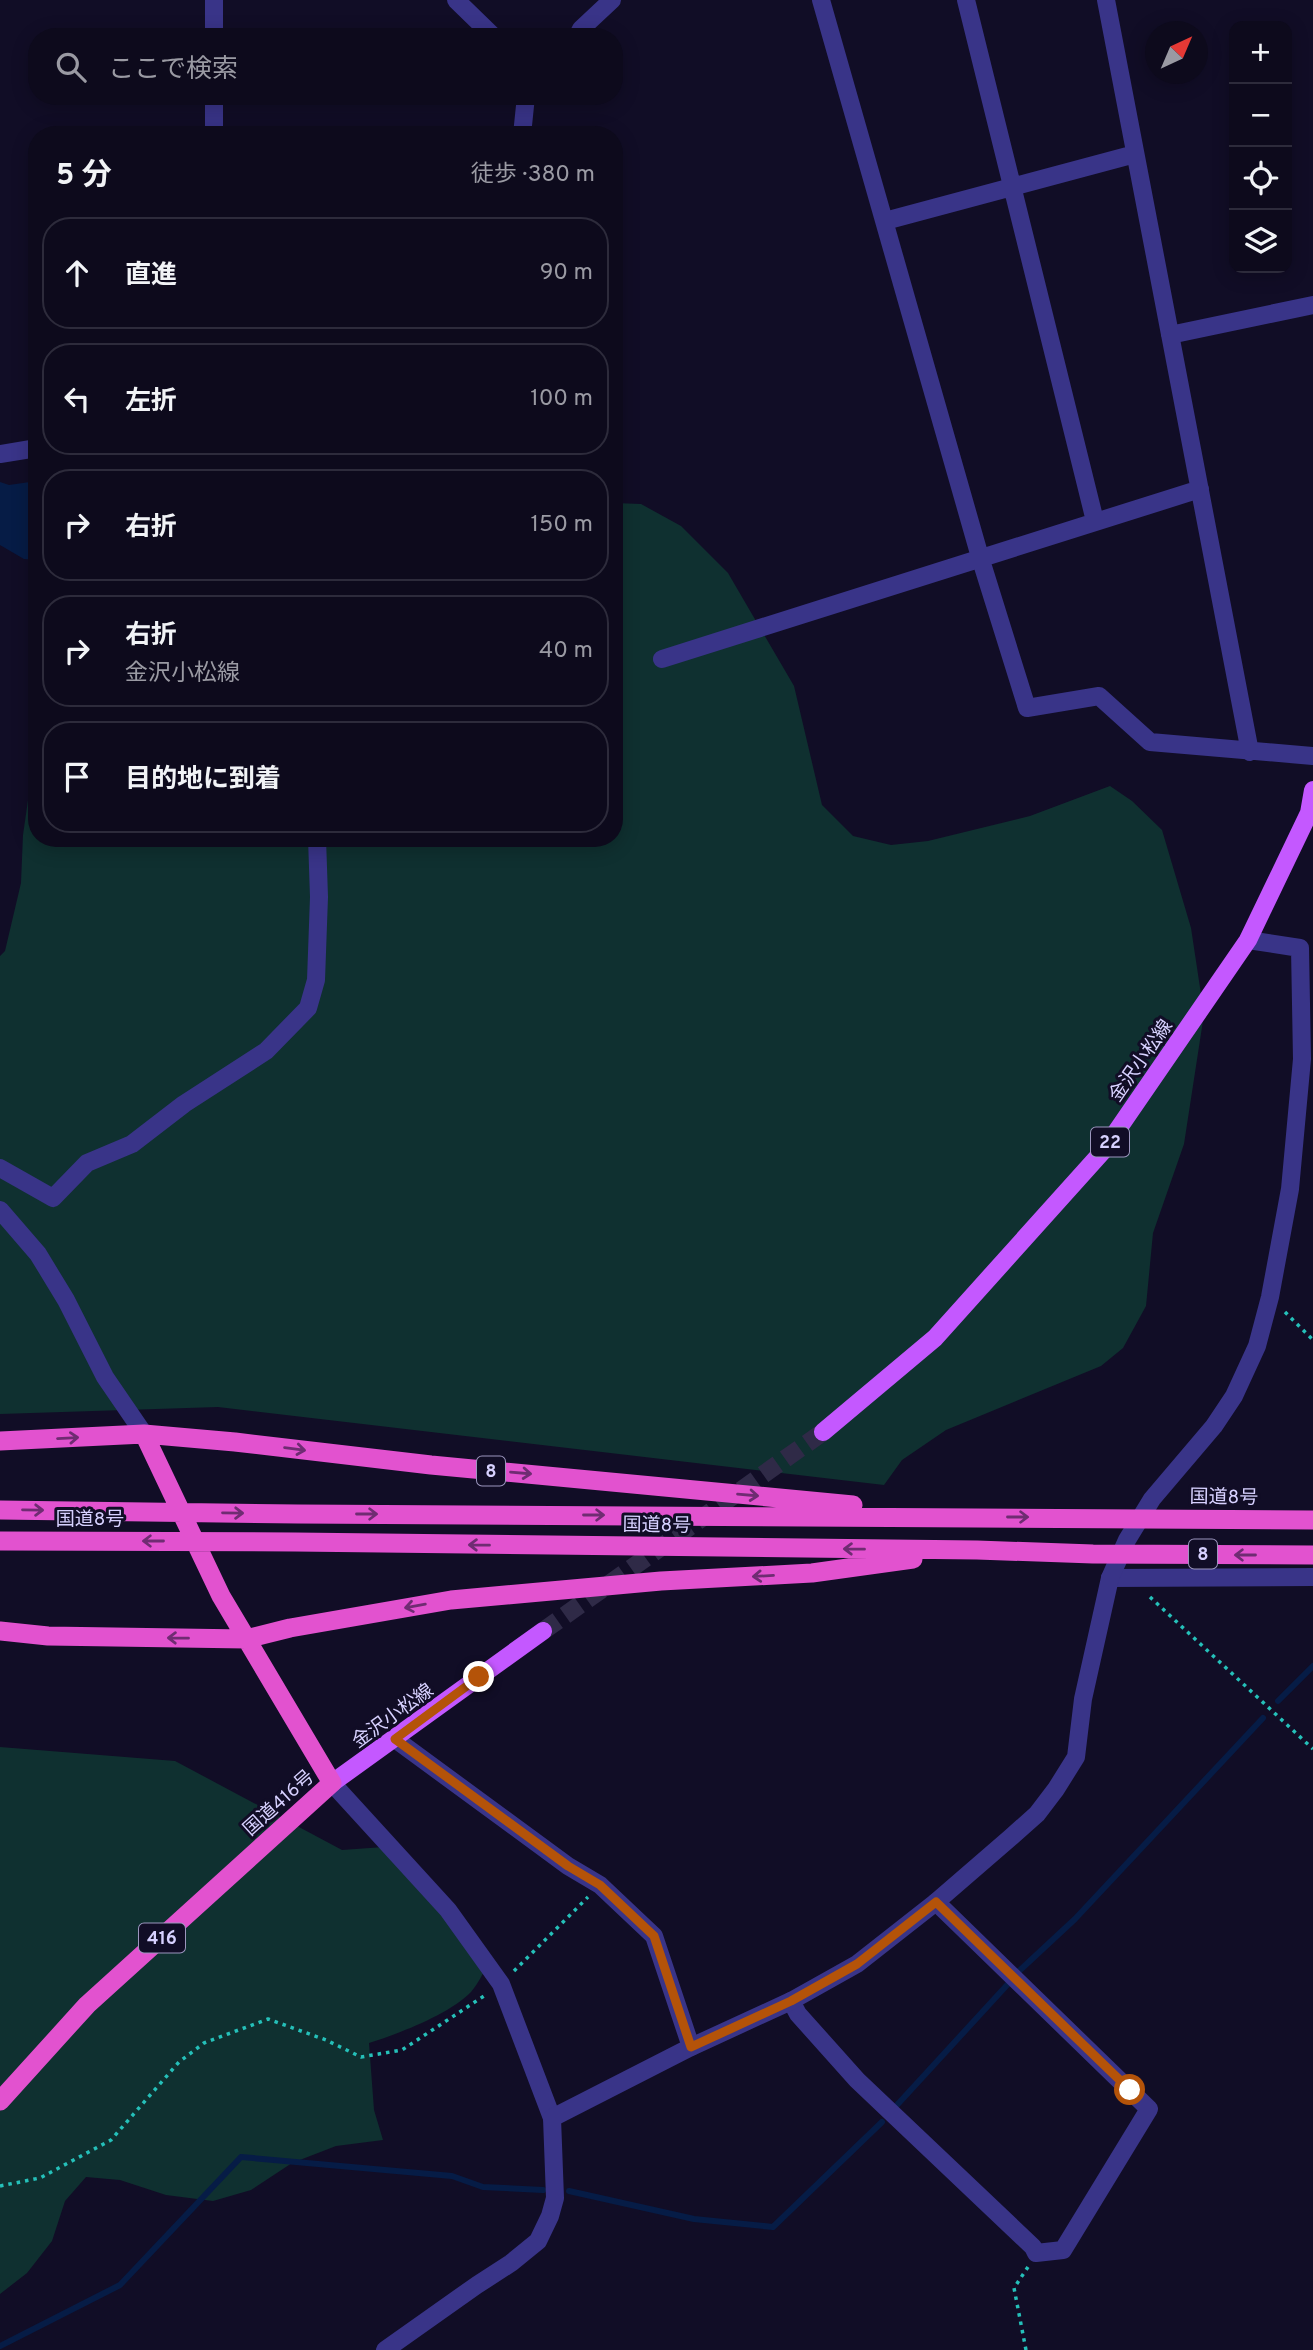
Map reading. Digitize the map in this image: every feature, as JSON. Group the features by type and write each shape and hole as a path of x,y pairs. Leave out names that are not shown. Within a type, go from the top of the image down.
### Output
{"highway":[{"name":"8","path":"0,1441 144,1434 445,1466 981,1517"},
{"name":"国道416号","path":"0,2101 87,2005 332,1783 222,1597 144,1434"},
{"name":"国道8号","path":"0,1510 1313,1520"},
{"name":"国道8号","path":"0,1541 295,1542 1313,1555"},
{"name":"8","path":"0,1631 48,1636 246,1639 289,1628 451,1600 661,1581 812,1573 977,1550"}],"main road":[{"name":"金沢小松線","path":"823,1432 935,1338 1103,1151 1248,940 1309,813 1313,790"},
{"name":"金沢小松線","path":"332,1783 543,1631"}],"street":[{"path":"214,0 214,28"},
{"path":"456,0 485,28"},
{"path":"582,28 612,0"},
{"path":"821,0 1027,708 1099,696 1150,743 1313,757"},
{"path":"966,0 1095,521"},
{"path":"1106,0 1250,752"},
{"path":"214,105 214,126"},
{"path":"523,126 525,105"},
{"path":"885,221 1135,153"},
{"path":"1170,335 1313,305"},
{"path":"0,454 28,449"},
{"path":"662,659 1200,489"},
{"path":"0,1168 53,1198 87,1163 132,1144 184,1104 266,1051 275,1042 307,1008 316,980 317,847"},
{"path":"552,2118 691,2047 791,2001 857,1964 936,1902 1037,1814 1076,1757 1083,1699 1110,1578 1127,1540 1152,1499 1214,1426 1234,1396 1257,1346 1270,1297 1290,1189 1302,1059 1300,948 1248,940"},
{"path":"0,1210 38,1254 66,1300 105,1377 144,1434"},
{"path":"1110,1578 1313,1577"},
{"path":"395,1739 568,1866 600,1885 654,1936 691,2047"},
{"path":"332,1783 447,1910 500,1984 552,2118 555,2198 538,2241 511,2263 385,2350"},
{"path":"791,2001 798,2014 857,2080 1033,2247 1036,2253 1063,2250 1149,2109 936,1902"}],"path":[{"path":"1270,1297 1313,1340"},
{"path":"1130,1578 1313,1749"},
{"path":"0,2186 40,2178 111,2140 178,2062 204,2043 268,2019 326,2040 361,2057 402,2050 500,1984 600,1885"},
{"path":"1026,2350 1014,2288 1036,2253"}],"green space":[{"path":"623,503 641,504 681,526 728,573 794,686 822,805 853,836 891,845 928,841 1030,816 1110,786 1132,801 1162,830 1191,928 1204,1014 1184,1144 1153,1233 1146,1306 1123,1348 1101,1366 946,1430 902,1460 884,1485 218,1407 0,1414 0,956 5,951 21,883 28,800 28,847 623,847"},
{"path":"0,1747 175,1761 342,1850 384,1847 488,1964 471,1992 450,2008 408,2029 369,2043 374,2110 383,2140 336,2146 292,2163 251,2190 213,2201 166,2195 120,2180 86,2177 65,2201 52,2241 27,2273 0,2294"}],"water":[{"path":"0,482 9,485 28,482 28,559 0,545"}],"waterway":[{"path":"1278,1701 1313,1666"},
{"path":"1018,1972 1075,1919 1263,1718"},
{"path":"897,2105 1008,1984"},
{"path":"569,2191 694,2219 773,2227 882,2122"},
{"path":"0,2346 120,2285 241,2157 452,2176 483,2187 543,2190"}],"tunnel":[{"path":"543,1631 823,1432"}],"route":[{"path":"479,1677 395,1739 568,1866 600,1885 654,1936 691,2047 791,2001 857,1964 936,1902 1130,2090"}]}
